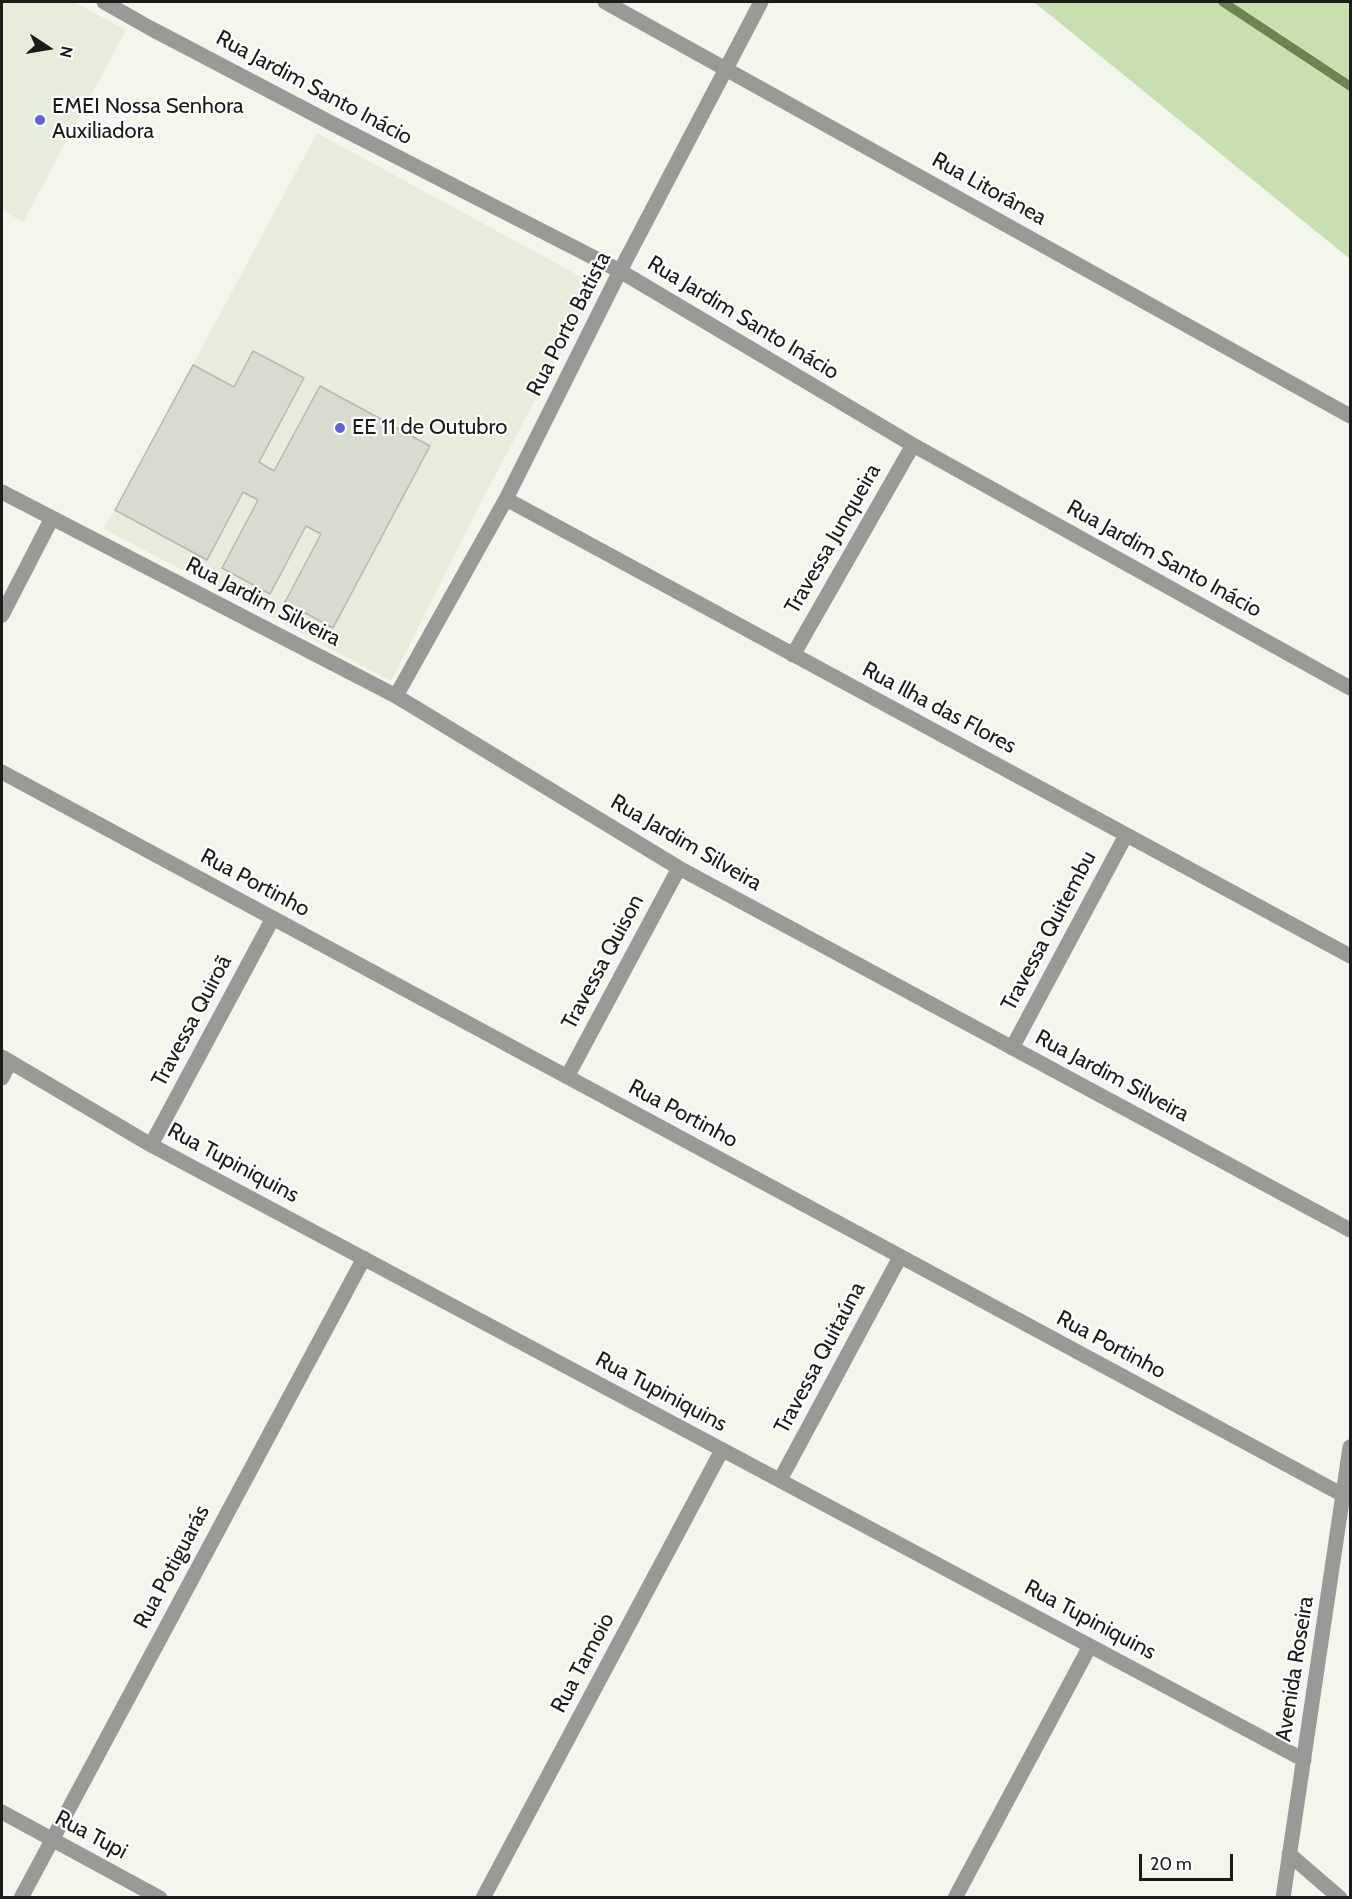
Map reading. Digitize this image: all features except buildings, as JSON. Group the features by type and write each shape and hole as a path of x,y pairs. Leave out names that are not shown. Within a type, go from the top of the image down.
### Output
{"street":[{"name":"Rua Jardim Santo Inácio","path":"104,2 311,112 620,271 913,445 1350,688"},
{"name":"Rua Litorânea","path":"605,2 1350,416"},
{"name":"Rua Porto Batista","path":"396,696 506,499 620,271 761,2"},
{"name":"Travessa Junqueira","path":"793,656 913,445"},
{"name":"Rua Jardim Silveira","path":"2,492 396,696 679,868 1350,1230"},
{"name":"Rua Ilha das Flores","path":"506,499 1350,956"},
{"path":"2,615 52,518"},
{"name":"Rua Portinho","path":"2,772 1343,1496"},
{"name":"Travessa Quitembu","path":"1012,1048 1126,835"},
{"name":"Travessa Quison","path":"567,1077 679,868"},
{"name":"Travessa Quiroã","path":"151,1145 273,918"},
{"path":"2,1078 6,1059"},
{"name":"Rua Tupiniquins","path":"6,1059 151,1145 1304,1760"},
{"name":"Travessa Quitaúna","path":"780,1480 900,1257"},
{"name":"Rua Potiguarás","path":"21,1898 364,1258"},
{"name":"Avenida Roseira","path":"1283,1898 1350,1447"},
{"name":"Rua Tamoio","path":"483,1898 722,1450"},
{"path":"955,1898 1090,1646"},
{"name":"Rua Tupi","path":"2,1812 160,1898"},
{"path":"1289,1854 1340,1898"}],"shaded area":[{"name":"EMEI Nossa Senhora Auxiliadora","path":"2,2 74,2 126,30 23,222 2,210"},
{"name":"EE 11 de Outubro","path":"317,133 596,285 487,491 391,681 103,528 115,510"}],"green space":[{"path":"1034,2 1350,2 1350,259"}],"waterway":[{"path":"1223,2 1350,86"}],"place":[{"name":"EMEI Nossa Senhora Auxiliadora","path":"40,120"},
{"name":"EE 11 de Outubro","path":"340,428"}]}
